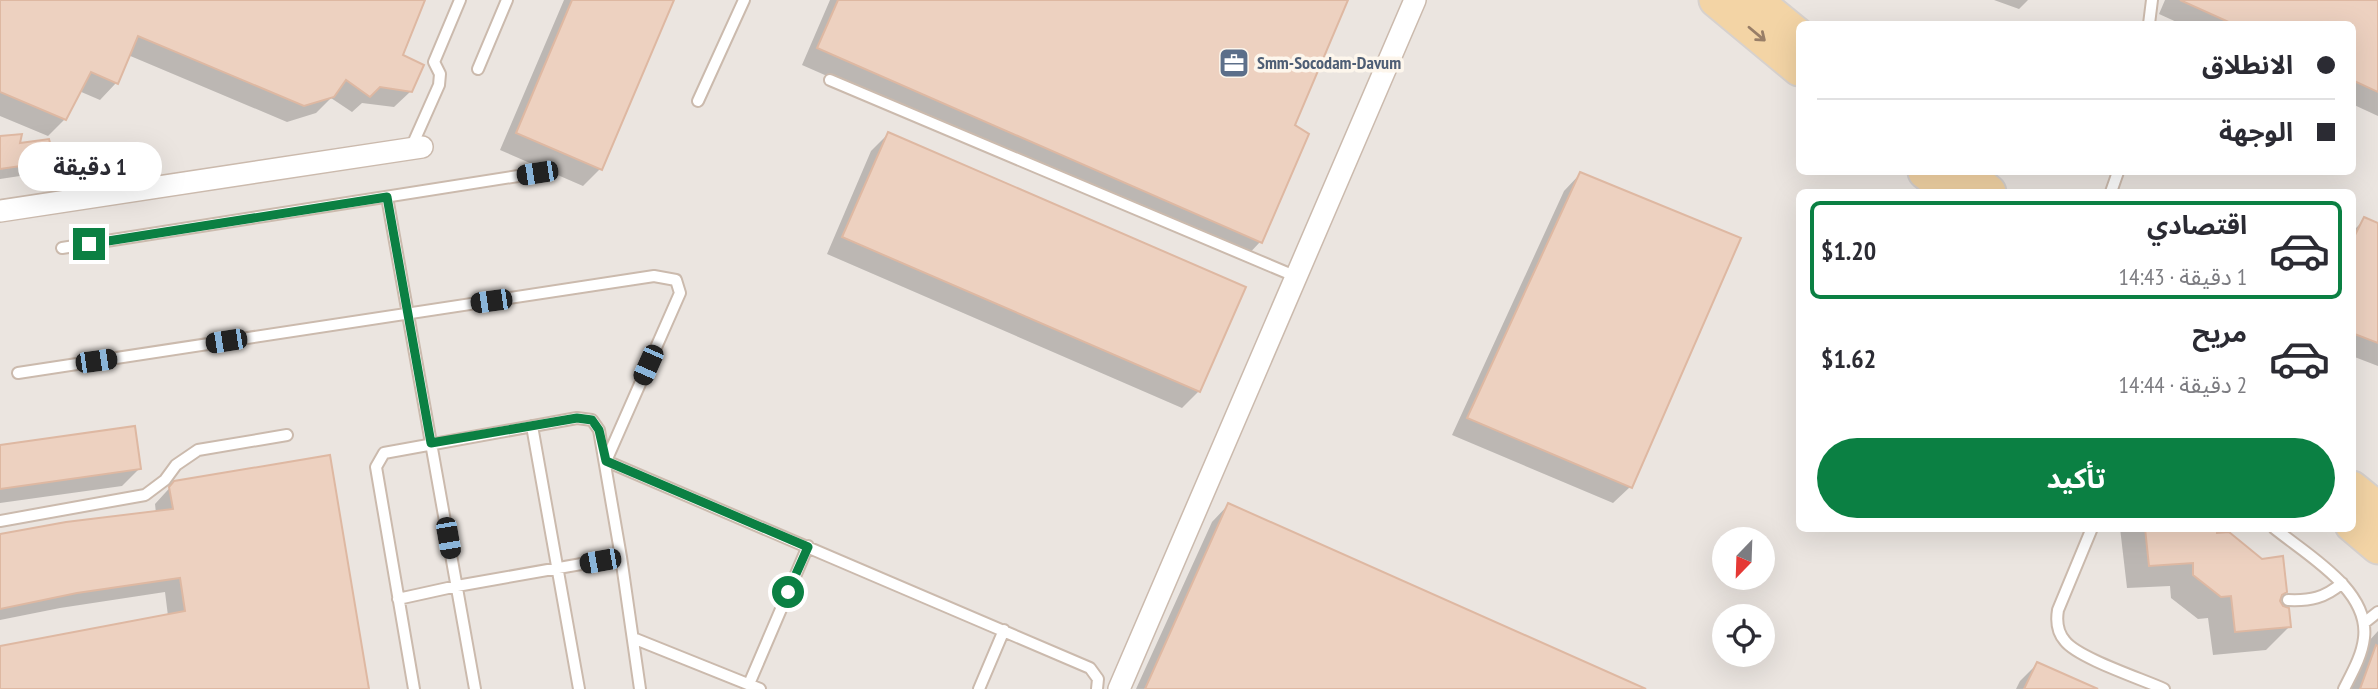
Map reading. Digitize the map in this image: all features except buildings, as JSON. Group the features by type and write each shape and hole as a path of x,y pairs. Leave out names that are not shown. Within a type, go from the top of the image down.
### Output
{"main road":[{"path":"1716,0 1796,67"},
{"path":"1755,0 1796,34"},
{"path":"1929,175 1947,189"},
{"path":"1968,175 1985,189"},
{"path":"2367,507 2378,547"}],"street":[{"path":"1119,689 1415,0"},
{"path":"0,211 416,148"}],"lane":[{"path":"416,148 439,85 440,74 434,62 460,0"},
{"path":"478,69 507,0"},
{"path":"698,101 744,0"},
{"path":"2149,21 2152,0"},
{"path":"830,80 1297,277"},
{"path":"62,248 537,173"},
{"path":"387,197 475,689"},
{"path":"18,373 654,276 676,280 680,293 606,461"},
{"path":"414,689 376,467 384,453 577,418 592,420 599,430 640,689"},
{"path":"532,426 579,689"},
{"path":"0,521 145,495 165,480 176,465 198,450 287,435"},
{"path":"606,461 1090,668 1098,679 1097,689"},
{"path":"2090,532 2059,610 2057,618 2060,634 2076,651 2164,689"},
{"path":"2279,532 2342,583 2357,601 2364,622 2362,649 2344,689"},
{"path":"748,684 808,547"},
{"path":"398,599 621,557"},
{"path":"2288,600 2304,601 2324,596 2342,583"},
{"path":"2364,622 2378,612"},
{"path":"979,689 1004,630"},
{"path":"632,638 760,689"}],"shaded area":[{"path":"0,0 2378,0 2378,689 0,689"}],"place":[{"name":"Smm-Socodam-Davum","path":"1234,63"}],"route":[{"path":"89,244 387,197 431,443 577,418 592,420 599,430 606,461 808,547 788,592"}]}
